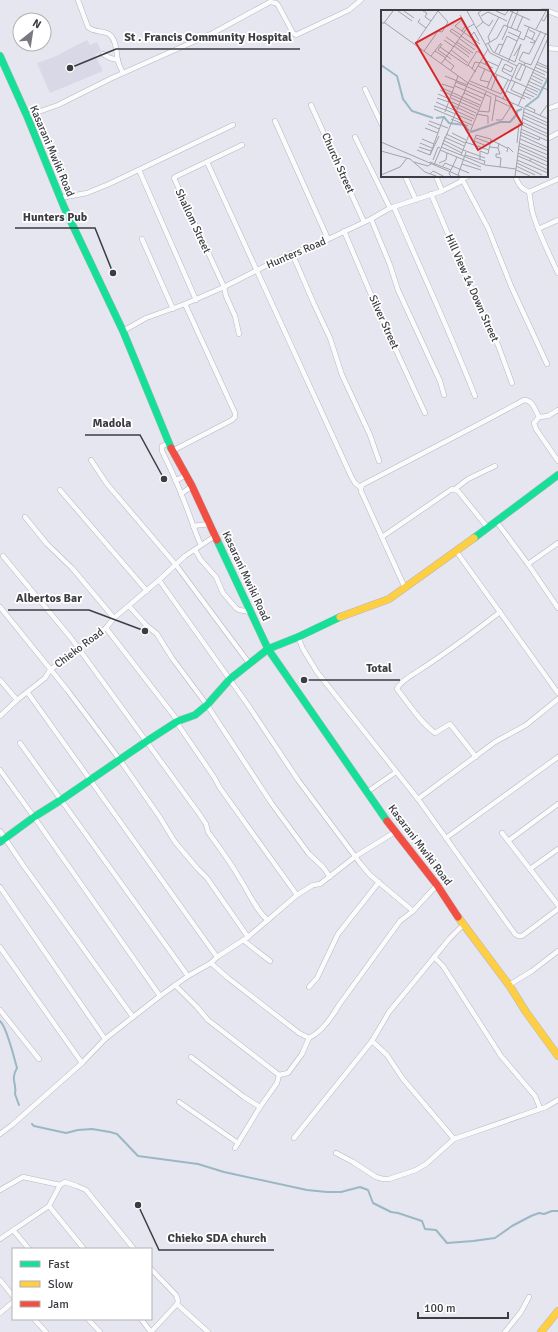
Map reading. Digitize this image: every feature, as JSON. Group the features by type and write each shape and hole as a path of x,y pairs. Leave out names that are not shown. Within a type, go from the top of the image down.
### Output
{"main road":[{"name":"Kasarani Mwiki Road","path":"0,56 60,198 123,332 172,451 192,486 268,649 395,832 437,885 463,925 509,985 526,1012 558,1056"},
{"path":"3,840 34,817 147,741 178,722 195,715 207,705 230,679 268,649 298,637 333,620 389,599 488,528 558,475"},
{"path":"541,1332 558,1311"}],"street":[{"path":"78,0 88,27 92,30 105,32 112,36 123,73"},
{"path":"26,116 58,105 123,73 213,33 270,2 278,5 294,33 298,35 348,10 360,0"},
{"path":"548,11 558,15"},
{"path":"548,48 558,49"},
{"path":"103,54 118,60"},
{"path":"366,89 381,123"},
{"name":"Church Street","path":"311,105 364,222"},
{"path":"548,109 558,105"},
{"path":"275,121 328,239"},
{"path":"60,198 87,193 233,125"},
{"path":"548,138 558,133"},
{"path":"355,137 392,208 424,276 475,396"},
{"name":"Shallom Street","path":"239,334 235,316 226,296 224,287 174,180 175,177 242,145"},
{"path":"207,162 351,476 360,488 405,588"},
{"path":"139,170 196,300"},
{"path":"405,177 416,200"},
{"path":"436,177 442,191"},
{"name":"Hunters Road","path":"123,332 146,318 196,300 292,253 328,239 392,208 442,191 467,177"},
{"path":"516,177 523,190 529,192 558,179"},
{"path":"462,179 488,228 511,286 546,364"},
{"path":"529,192 534,219 558,273"},
{"name":"Hill View 14 Down Street","path":"431,194 480,309 498,345 512,383"},
{"path":"371,219 390,265 398,290 440,381 444,395"},
{"path":"538,229 558,220"},
{"name":"Silver Street","path":"344,231 378,311 425,413"},
{"path":"142,239 173,309"},
{"path":"292,253 330,338 342,375 370,435 379,461"},
{"path":"172,451 232,420 235,417 235,413 185,304"},
{"path":"360,488 362,485 524,400 531,402 539,417"},
{"path":"558,410 548,416 539,417 534,423 536,429 558,461"},
{"path":"169,443 161,448 181,494 196,537 201,545"},
{"path":"91,460 107,484 176,565 249,663"},
{"path":"382,537 442,495 452,489 455,489 468,479 494,466"},
{"path":"175,480 186,475"},
{"path":"181,494 192,486"},
{"path":"455,489 488,528"},
{"path":"60,490 147,590"},
{"path":"25,517 47,544 72,568 114,618"},
{"path":"496,521 558,608"},
{"path":"193,526 209,524"},
{"name":"Chieko Road","path":"0,716 17,700 28,693 45,678 50,670 106,628 114,618 185,556 215,536"},
{"path":"528,564 558,543"},
{"path":"195,550 201,560 216,577 223,593 236,608 251,612"},
{"path":"456,551 558,693"},
{"path":"3,556 79,648 147,741 200,815 206,824 208,832 240,878 258,909 265,919 268,920"},
{"path":"159,580 230,679 298,780 370,875 413,911"},
{"path":"129,606 146,625 157,634 172,658 207,705 272,804 309,854 323,867 330,877"},
{"path":"0,607 68,691 120,760 175,842 207,878 245,939 270,961"},
{"path":"476,757 450,724 435,733 430,729 397,689 399,685 443,655 500,612"},
{"path":"106,628 178,722 220,788 297,895"},
{"path":"298,637 303,649 318,672 418,799 515,934 522,936 558,909"},
{"path":"0,680 17,700"},
{"path":"28,693 217,957"},
{"path":"418,799 495,742 526,725 558,699"},
{"path":"20,743 188,976"},
{"path":"446,838 558,757"},
{"path":"0,770 160,996"},
{"path":"367,792 396,772"},
{"path":"508,841 558,804"},
{"path":"0,831 3,840 23,865 133,1017"},
{"path":"0,1134 82,1062 105,1039 160,996 245,939 297,895 313,885 320,884 356,856 395,832"},
{"path":"502,833 558,905"},
{"path":"530,869 558,849"},
{"path":"309,987 317,978 338,934 379,882"},
{"path":"235,1148 280,1075 288,1073 293,1067 302,1054 309,1038 316,1034 334,1013 400,921 413,911 437,885"},
{"path":"0,887 105,1039"},
{"path":"294,1138 372,1041 389,1012 450,938 463,925"},
{"path":"0,946 82,1062"},
{"path":"509,985 532,971 558,951"},
{"path":"434,957 442,966 501,1056 535,1096 540,1108"},
{"path":"211,963 299,1033 309,1038"},
{"path":"175,985 197,1006 208,1020 280,1075"},
{"path":"0,1010 39,1059"},
{"path":"372,1041 387,1055 403,1079 454,1139"},
{"path":"191,1057 260,1107"},
{"path":"336,1153 354,1162 376,1177 389,1180 416,1170 426,1164 454,1139 546,1107 558,1100"},
{"path":"178,1102 238,1143"},
{"path":"0,1190 23,1177 60,1185"},
{"path":"0,1239 49,1206 60,1185 65,1182 86,1190 133,1248"},
{"path":"49,1206 83,1248"},
{"path":"13,1230 28,1248"},
{"path":"142,1320 151,1332 177,1304 178,1300 176,1295 152,1270"},
{"path":"0,1280 12,1295"},
{"path":"506,1332 521,1312 529,1297"},
{"path":"0,1313 12,1303"},
{"path":"177,1304 208,1332"},
{"path":"35,1320 46,1332"},
{"path":"89,1320 100,1332"}],"shaded area":[{"path":"87,40 90,45 97,42 101,51 95,55 103,71 50,93 37,63 54,57"}],"waterway":[{"path":"0,1021 3,1024 8,1036 17,1068 14,1079 15,1094 19,1105"},
{"path":"32,1124 34,1126 66,1133 92,1129 110,1132 117,1134 138,1156 198,1164 224,1172 307,1190 341,1192 360,1187 368,1190 373,1203 391,1212 422,1221 425,1229 436,1230 447,1243 495,1238 512,1226 531,1216 539,1213 544,1214 552,1211 558,1211"}],"traffic: fast":[{"path":"0,56 27,116 64,207 123,331 171,448"},
{"path":"474,538 558,475"},
{"path":"217,540 268,649 387,821"},
{"path":"0,842 34,817 147,741 178,721 195,715 207,705 230,679 268,649 298,637 340,617"}],"traffic: slow":[{"path":"340,617 389,599 474,538"},
{"path":"458,917 509,985 526,1012 558,1056"},
{"path":"541,1332 558,1311"}],"traffic: jam":[{"path":"171,448 192,486 217,540"},
{"path":"387,821 437,885 458,917"}],"place":[{"name":"St . Francis Community Hospital","path":"70,68"},
{"name":"Hunters Pub","path":"113,273"},
{"name":"Madola","path":"164,479"},
{"name":"Albertos Bar","path":"145,631"},
{"name":"Total","path":"304,680"},
{"name":"Chieko SDA church","path":"138,1205"}]}
